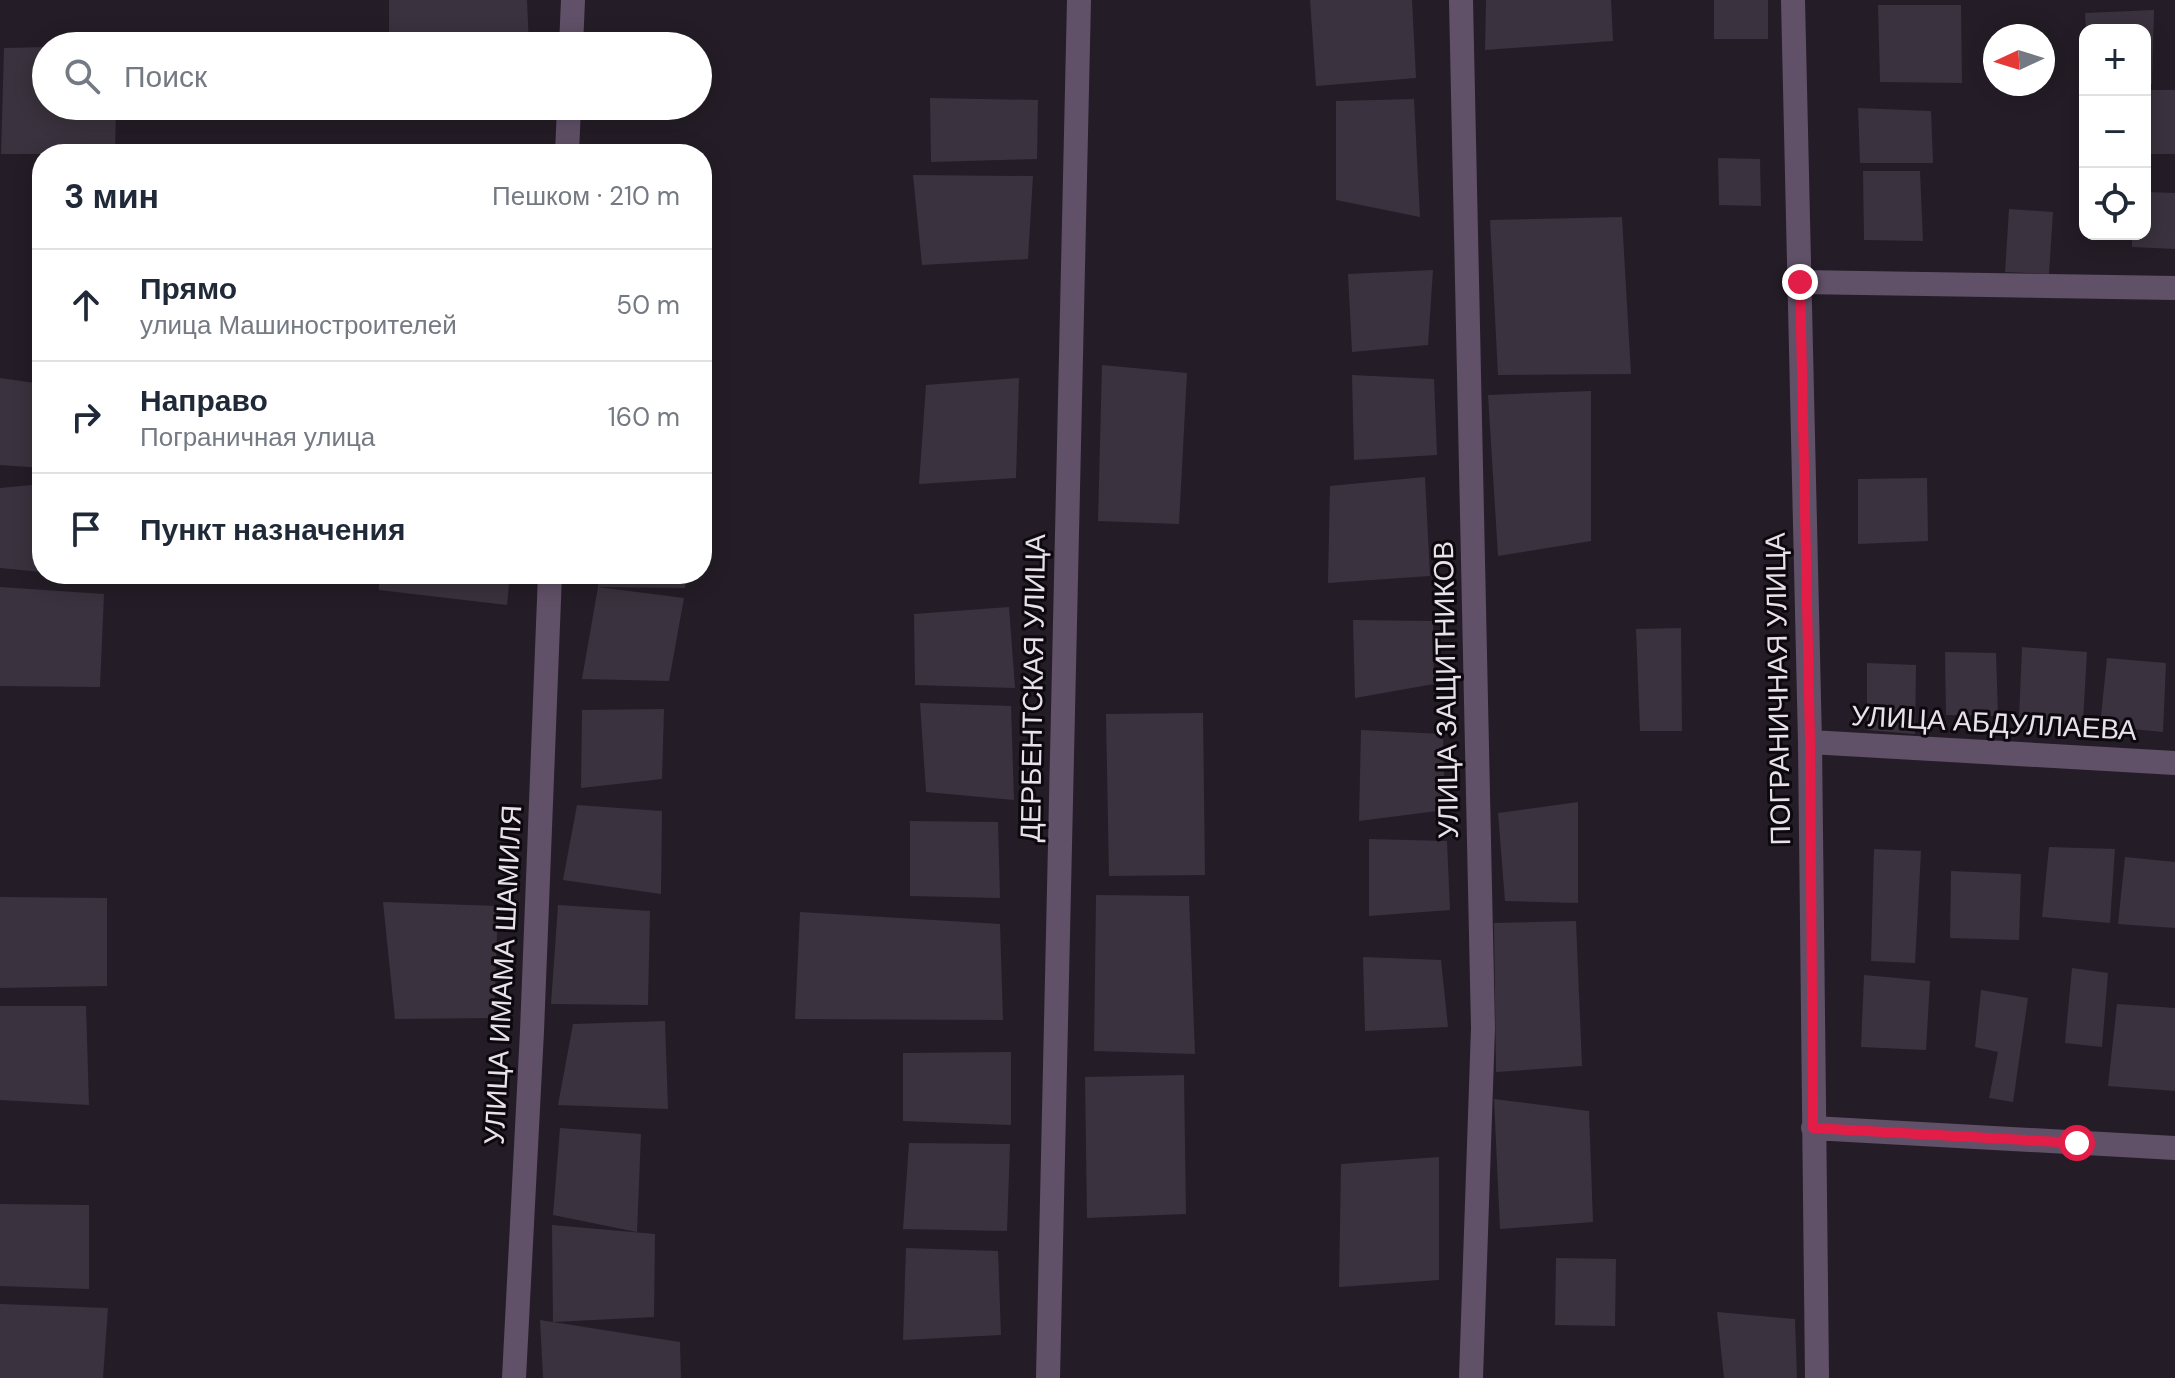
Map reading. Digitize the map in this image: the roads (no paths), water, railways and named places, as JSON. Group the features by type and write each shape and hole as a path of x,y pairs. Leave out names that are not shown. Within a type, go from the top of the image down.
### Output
{"street":[{"path":"572,32 573,0"},
{"name":"ДЕРБЕНТСКАЯ УЛИЦА","path":"1048,1378 1079,0"},
{"name":"УЛИЦА ЗАЩИТНИКОВ","path":"1461,0 1483,1028 1471,1378"},
{"name":"ПОГРАНИЧНАЯ УЛИЦА","path":"1793,0 1810,742 1817,1378"},
{"path":"567,144 568,120"},
{"path":"1800,282 2175,288"},
{"name":"УЛИЦА ИМАМА ШАМИЛЯ","path":"514,1378 550,584"},
{"name":"УЛИЦА АБДУЛЛАЕВА","path":"1810,742 2175,763"},
{"path":"1813,1128 2175,1148"}]}
